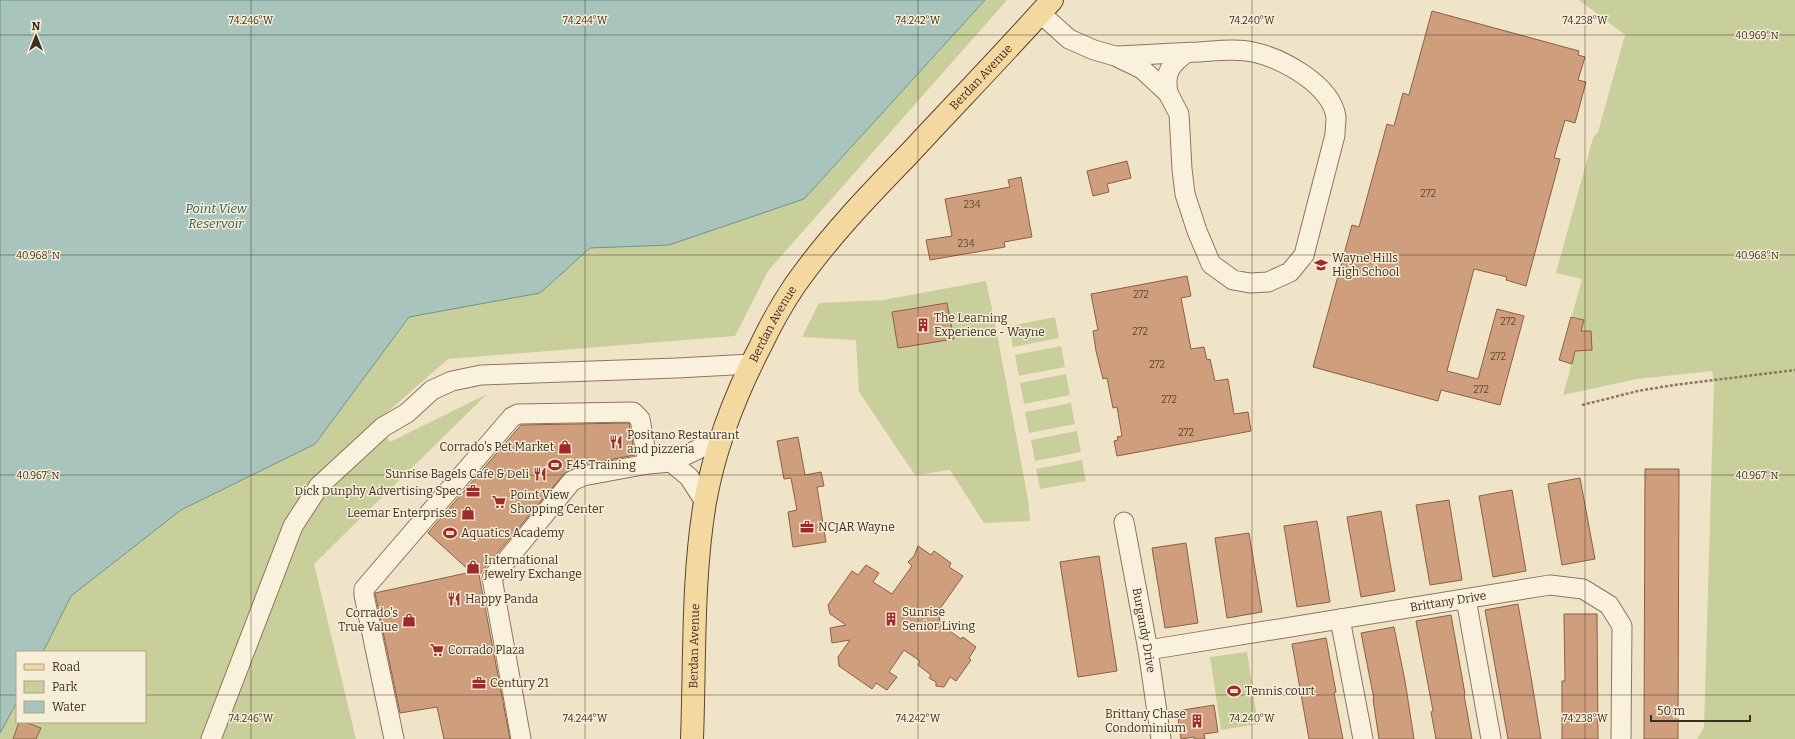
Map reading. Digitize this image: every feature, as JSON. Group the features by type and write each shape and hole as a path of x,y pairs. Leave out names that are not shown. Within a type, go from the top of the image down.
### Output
{"main road":[{"name":"Berdan Avenue","path":"692,739 698,556 705,502 720,439 741,383 776,315 794,286 818,253 884,180 1046,7"}],"street":[{"path":"1046,7 1069,39 1094,50 1115,56 1142,69 1168,93 1180,114 1182,169 1185,194 1197,231 1211,264 1233,280 1250,283 1268,282 1290,272 1304,255 1335,135 1336,116 1329,101 1312,82 1294,69 1272,58 1251,52 1186,52 1115,56"},
{"path":"1168,93 1168,74 1173,62 1186,52"},
{"path":"211,739 293,526 319,486 383,427 406,413 432,390 452,381 481,376 751,364"},
{"path":"394,739 364,589 512,417 518,414 633,412 640,419 648,464"},
{"path":"521,739 492,578 572,481 583,476 648,464 671,462 720,439"},
{"path":"671,462 689,477 705,502"},
{"name":"Burgandy Drive","path":"1124,522 1148,650 1161,739"},
{"name":"Brittany Drive","path":"1148,650 1550,585 1583,589 1609,605 1622,626 1621,739"},
{"path":"1466,599 1491,739"},
{"path":"1340,619 1362,739"}],"path":[{"path":"1582,405 1638,391 1674,385 1795,370"}],"green space":[{"path":"985,0 1007,0 768,271 735,336 448,359 376,422 390,442 487,394 314,564 356,739 0,739 0,733 16,704 16,723 146,723 146,651 44,651 71,596 181,510 315,444 409,317 540,293 590,248 669,245 804,199"},
{"path":"1579,0 1795,0 1795,739 1697,739 1704,727 1714,383 1712,371 1637,379 1563,395 1584,320 1572,316 1582,279 1556,273 1593,138 1598,132 1625,35"},
{"path":"986,281 1028,499 1030,521 984,523 950,470 915,475 859,392 856,340 802,337 819,303 883,300"},
{"path":"1055,317 1059,338 1013,347 1009,326"},
{"path":"1061,346 1065,367 1019,376 1015,355"},
{"path":"1066,374 1070,395 1024,404 1020,383"},
{"path":"1071,403 1075,424 1029,433 1025,412"},
{"path":"1077,431 1081,452 1035,461 1031,440"},
{"path":"1082,460 1086,481 1040,489 1036,469"},
{"name":"Tennis court","path":"1247,652 1258,724 1221,730 1210,657"}],"water":[{"name":"Point View Reservoir","path":"0,0 985,0 804,199 669,245 590,248 540,293 409,317 315,444 181,510 71,596 44,651 16,651 16,704 0,733"}],"building":[{"name":"Wayne Hills High School","path":"1432,11 1579,51 1578,55 1585,57 1578,80 1586,82 1575,123 1565,120 1554,158 1560,159 1526,286 1506,280 1507,277 1474,269 1447,371 1478,379 1497,309 1524,316 1500,405 1441,390 1438,401 1313,367 1352,225 1359,227 1387,124 1394,126 1403,93 1409,95"},
{"path":"1127,161 1131,178 1107,184 1109,192 1093,196 1087,171"},
{"path":"1021,177 1032,237 1004,242 1005,247 930,260 926,240 952,236 945,199 1010,187 1008,180"},
{"path":"1187,276 1191,296 1181,298 1191,349 1204,347 1207,360 1210,359 1215,381 1228,379 1234,414 1248,412 1251,431 1117,456 1114,441 1118,440 1117,437 1122,436 1117,407 1113,408 1107,378 1103,379 1096,351 1093,331 1098,330 1091,294"},
{"name":"The Learning Experience - Wayne","path":"947,303 954,339 898,348 892,312"},
{"path":"1571,317 1584,320 1581,331 1591,331 1592,350 1575,351 1572,364 1559,360"},
{"path":"629,423 635,455 581,465 564,474 479,575 510,739 444,739 437,707 400,713 375,593 471,572 428,533 521,425"},
{"path":"798,437 805,475 821,472 824,486 817,487 826,542 793,547 788,512 797,510 791,478 784,479 777,441"},
{"path":"1645,469 1679,469 1678,739 1644,739"},
{"path":"1580,478 1595,559 1562,565 1548,484"},
{"path":"1512,490 1526,571 1493,577 1479,496"},
{"path":"1449,500 1462,580 1430,585 1416,505"},
{"path":"1381,511 1395,591 1361,597 1347,517"},
{"path":"1317,521 1330,602 1297,607 1284,526"},
{"path":"1249,533 1262,612 1227,618 1215,538"},
{"path":"1186,543 1198,623 1165,628 1152,548"},
{"name":"Sunrise Senior Living","path":"918,546 931,555 934,551 951,563 949,567 963,576 939,610 940,624 961,639 963,637 976,647 969,658 971,660 956,681 950,677 944,687 936,686 936,682 929,678 931,675 918,665 920,661 904,650 889,672 897,677 887,690 876,683 872,689 839,666 838,657 850,640 832,643 830,628 846,625 830,614 828,605 852,571 858,575 866,565 879,573 873,582 892,594 912,566 908,562 914,556"},
{"path":"1099,556 1117,671 1078,677 1060,562"},
{"path":"1518,604 1541,739 1508,739 1485,610"},
{"path":"1564,614 1597,614 1598,739 1562,739 1562,681 1565,681"},
{"path":"1451,615 1472,739 1436,739 1431,712 1433,711 1416,621"},
{"path":"1394,627 1405,681 1414,739 1379,739 1374,699 1361,633"},
{"path":"1326,638 1336,692 1334,693 1343,739 1309,739 1292,644"},
{"name":"Brittany Chase Condominium","path":"1214,705 1218,732 1204,734 1205,739 1194,739 1194,737 1181,739 1177,711"},
{"path":"19,723 28,723 41,728 36,739 13,739"}],"place":[{"name":"Wayne Hills High School","path":"1321,265"},
{"name":"The Learning Experience - Wayne","path":"923,325"},
{"name":"Positano Restaurant and pizzeria","path":"616,442"},
{"name":"Corrado's Pet Market","path":"565,447"},
{"name":"F45 Training","path":"555,465"},
{"name":"Sunrise Bagels Cafe & Deli","path":"540,474"},
{"name":"Dick Dunphy Advertising Spec","path":"473,491"},
{"name":"Point View Shopping Center","path":"499,502"},
{"name":"Leemar Enterprises","path":"468,513"},
{"name":"NCJAR Wayne","path":"807,527"},
{"name":"Aquatics Academy","path":"450,533"},
{"name":"International Jewelry Exchange","path":"473,567"},
{"name":"Happy Panda","path":"454,599"},
{"name":"Sunrise Senior Living","path":"891,619"},
{"name":"Corrado's True Value","path":"409,620"},
{"name":"Corrado Plaza","path":"437,650"},
{"name":"Century 21","path":"479,683"},
{"name":"Tennis court","path":"1234,691"},
{"name":"Brittany Chase Condominium","path":"1197,721"}]}
